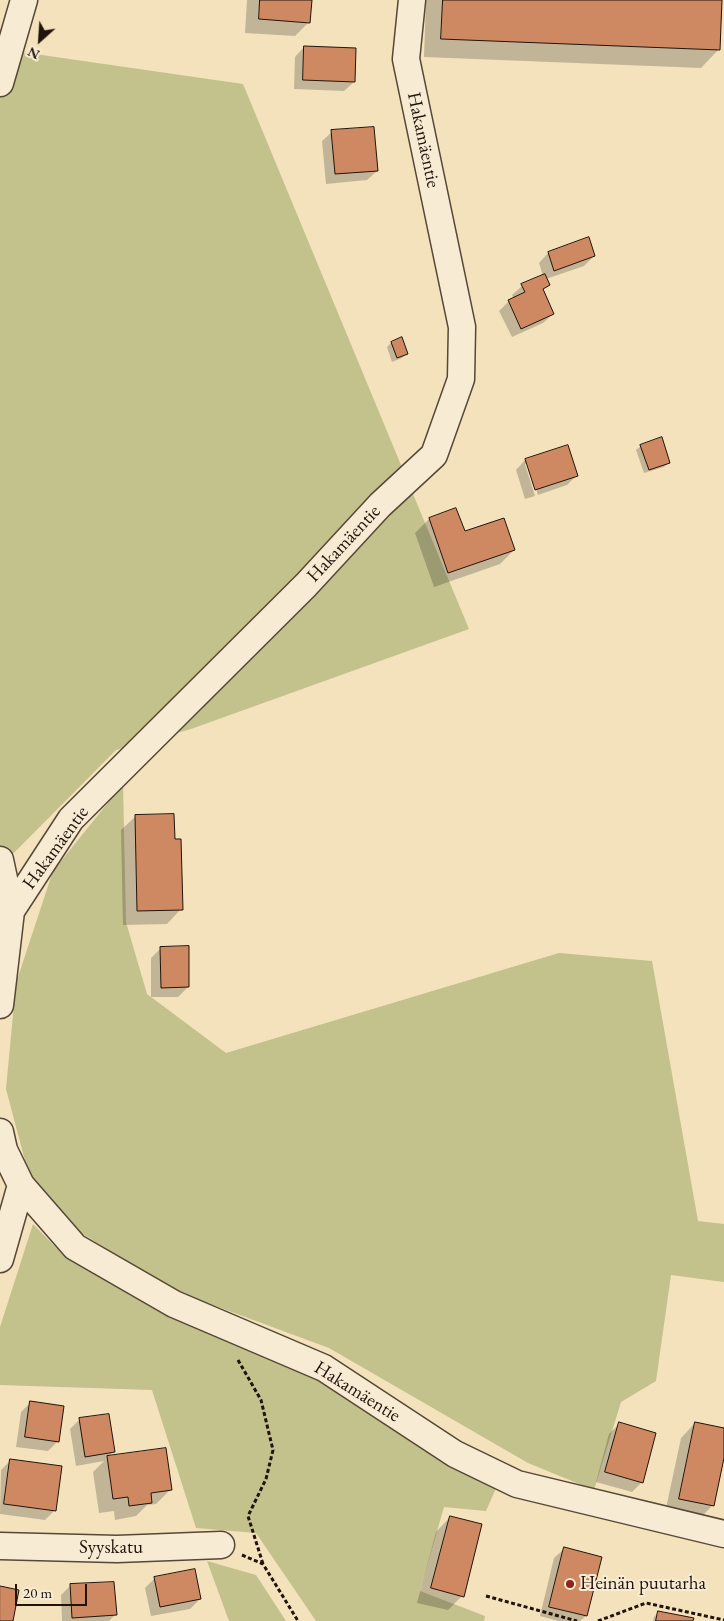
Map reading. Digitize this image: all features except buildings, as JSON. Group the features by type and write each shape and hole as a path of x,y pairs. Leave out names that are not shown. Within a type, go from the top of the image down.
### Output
{"street":[{"path":"0,83 24,0"},
{"name":"Hakamäentie","path":"0,1005 11,911 72,819 306,585 380,505 434,455 461,379 462,327 406,59 412,0"},
{"path":"0,860 11,911"},
{"name":"Hakamäentie","path":"0,1132 4,1150 20,1185 75,1247 174,1304 324,1368 455,1454 517,1484 724,1534"},
{"path":"0,1259 20,1185"},
{"name":"Syyskatu","path":"0,1546 117,1549 221,1545"}],"path":[{"path":"234,1352 261,1400 273,1450 266,1479 248,1516 263,1564 298,1621"},
{"path":"221,1545 263,1564"},
{"path":"486,1596 576,1621"},
{"path":"598,1621 646,1603 724,1620"}],"shaded area":[{"path":"0,49 243,84 469,629 191,729 116,750 0,867"},
{"path":"123,784 126,922 147,994 226,1053 559,953 652,961 698,1221 724,1224 724,1282 671,1275 656,1381 621,1402 594,1490 528,1463 329,1348 175,1291 78,1231 28,1172 6,1089 16,983 53,871"},
{"path":"33,1224 67,1259 171,1313 321,1378 497,1486 486,1511 444,1507 420,1591 485,1616 484,1621 316,1621 256,1533 196,1528 152,1390 0,1385 0,1327"},
{"path":"207,1561 256,1575 286,1621 229,1621"}],"place":[{"name":"Heinän puutarha","path":"570,1584"}]}
